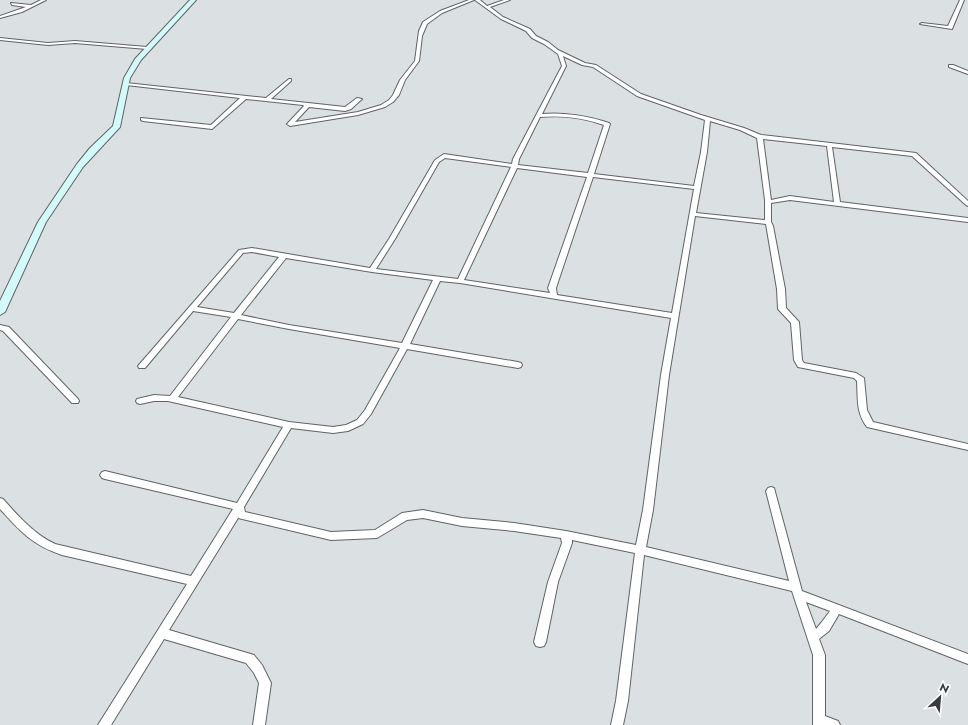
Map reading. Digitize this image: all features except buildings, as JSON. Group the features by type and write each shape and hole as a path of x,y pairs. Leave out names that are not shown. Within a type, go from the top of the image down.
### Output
{"street":[{"path":"0,17 44,0"},
{"path":"0,312 42,222 80,166 93,150 116,127 126,84 138,59 194,0"},
{"path":"306,105 307,106 290,124 347,115 382,106 391,102 396,96 402,78 417,63 419,36 425,23 448,9 472,0"},
{"path":"477,0 502,18 528,30 534,37 546,43 560,54 594,66 639,95 742,129 760,137 914,154 968,204"},
{"path":"488,7 508,0"},
{"path":"922,24 950,28 963,0 968,0"},
{"path":"12,4 31,6"},
{"path":"0,39 48,44 75,42 147,48"},
{"path":"460,282 515,166 516,159 564,66 560,54"},
{"path":"951,66 968,72"},
{"path":"266,100 289,80"},
{"path":"126,84 345,109 349,108 359,99"},
{"path":"143,119 212,127 245,97"},
{"path":"539,116 545,114 575,117 602,121 608,124 552,288 554,296"},
{"path":"167,122 176,115"},
{"path":"617,725 622,701 640,550 648,510 666,375 692,214 704,152 705,128 707,121 710,119"},
{"path":"760,137 768,202 768,222 770,226 781,289 782,309 795,322 798,360 801,365 856,376 861,380 862,412 864,419 870,425 968,447"},
{"path":"830,145 828,147 837,204"},
{"path":"372,270 392,239 437,161 444,156 591,176 697,188"},
{"path":"768,202 790,198 968,220"},
{"path":"692,214 768,222"},
{"path":"142,366 241,251 252,250 372,270 554,296 676,316"},
{"path":"172,398 284,255"},
{"path":"140,401 154,398 172,398 289,425 340,430 360,422 368,412 405,346 437,279"},
{"path":"191,308 289,327 518,365"},
{"path":"0,327 6,329 75,401"},
{"path":"104,725 194,582 289,425"},
{"path":"105,475 239,507"},
{"path":"771,491 798,591 819,655 819,722 834,725"},
{"path":"0,502 29,534 46,546 194,582"},
{"path":"239,507 242,515 330,536 377,534 405,516 423,514 462,522 514,527 566,535 640,550 798,591 837,609 968,659"},
{"path":"540,642 553,582 567,543 566,535"},
{"path":"813,638 825,626 837,609"},
{"path":"162,633 250,659 258,669 265,683 259,725"}]}
